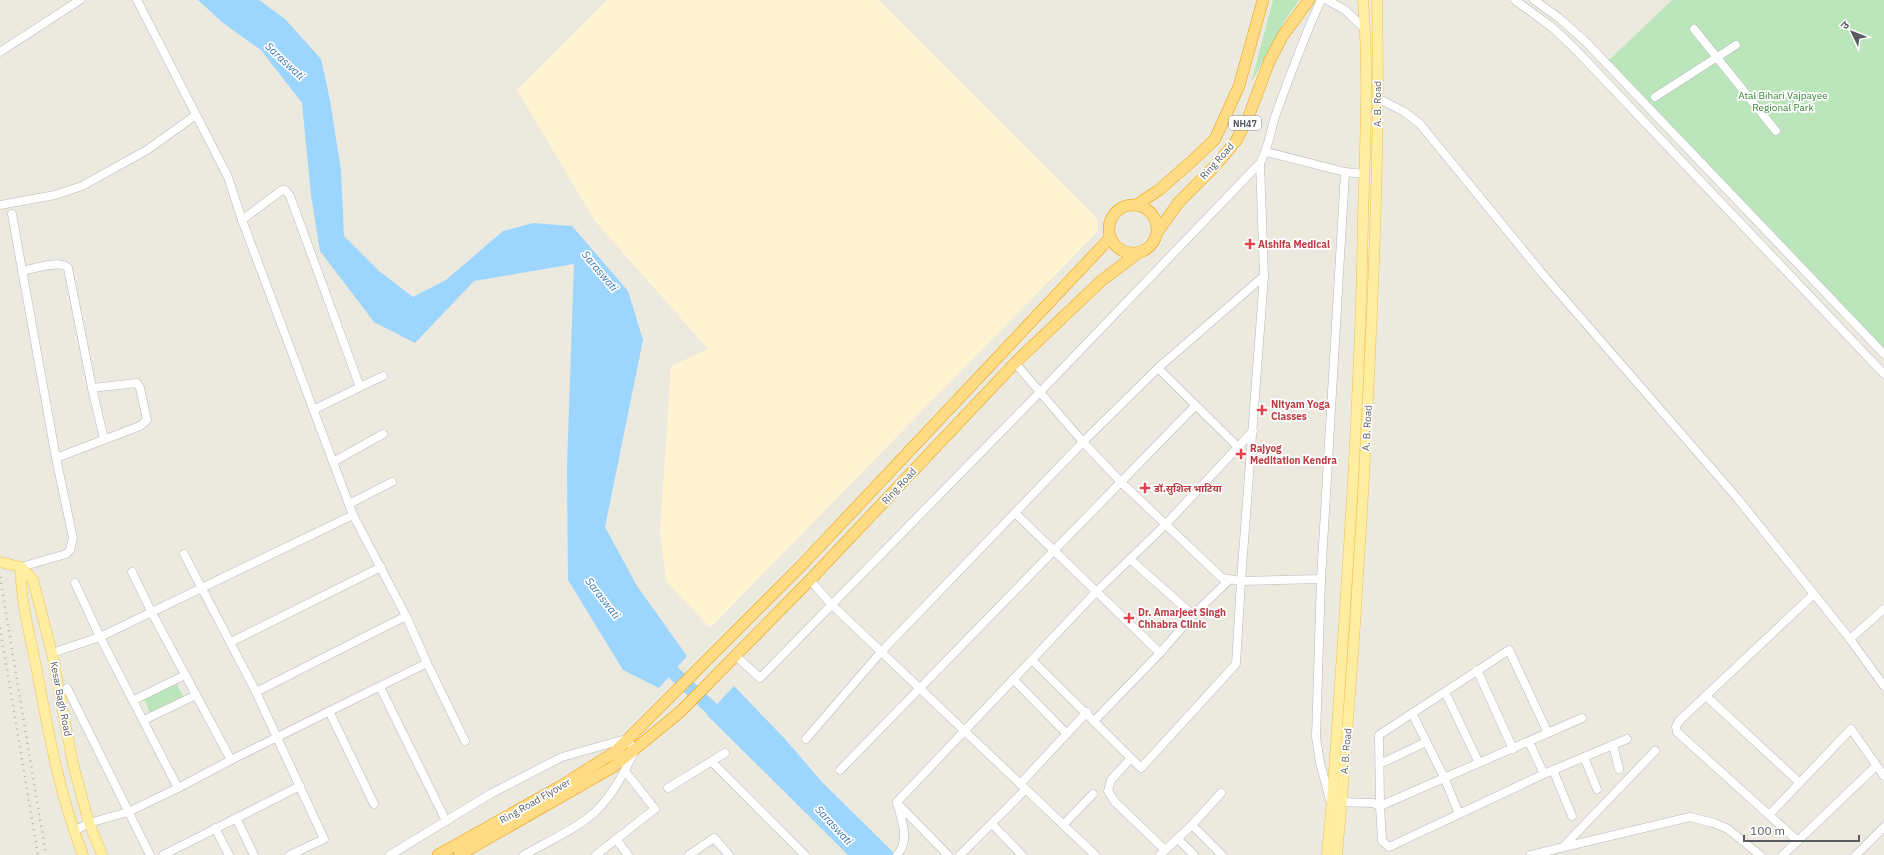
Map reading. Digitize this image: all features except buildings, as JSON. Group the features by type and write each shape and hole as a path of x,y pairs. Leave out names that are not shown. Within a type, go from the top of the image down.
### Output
{"highway":[{"path":"1136,205 1159,190 1215,139 1239,86 1263,0"},
{"name":"Ring Road","path":"1158,231 1179,202 1215,166 1236,141 1248,118 1269,62 1282,37 1309,0"},
{"path":"1138,254 1131,254 1118,249 1110,238 1109,224 1116,212 1126,206 1142,206 1152,214 1157,224 1158,231"},
{"name":"NH47","path":"1138,254 1152,245 1158,231"},
{"name":"Ring Road Flyover","path":"438,855 561,786 615,752 626,739 655,713 704,661 802,564 1110,238"},
{"name":"Ring Road","path":"664,724 680,712 810,580 1015,363 1101,281 1138,254"},
{"name":"Ring Road Flyover","path":"459,855 613,767 664,724"}],"main road":[{"name":"A. B. Road","path":"1337,855 1336,803 1359,367 1364,174 1365,29 1363,0"},
{"name":"A. B. Road","path":"1327,855 1336,803 1355,637 1369,379 1377,172 1377,0"},
{"path":"0,562 21,567 21,581 49,736 59,782 83,855"},
{"name":"Kesar Bagh Road","path":"21,567 33,580 52,653 73,764 89,823 102,855"}],"street":[{"path":"0,52 80,0"},
{"path":"137,0 228,176 242,220 353,515 406,616 465,741"},
{"path":"736,656 760,678 1041,391 1260,163 1267,152 1271,127 1298,50 1321,0"},
{"path":"1327,0 1345,10 1365,29"},
{"path":"1515,0 1553,28 1576,50 1884,374"},
{"path":"1534,0 1559,18 1585,41 1884,354"},
{"path":"1694,29 1776,131"},
{"path":"1656,97 1736,45"},
{"path":"1378,98 1403,111 1420,124 1541,272 1738,499 1850,639 1884,686"},
{"path":"0,205 54,195 82,186 147,150 196,115"},
{"path":"1267,152 1345,172 1364,174"},
{"path":"1032,660 1087,712 1141,768 1236,664 1264,276 1260,163"},
{"path":"1345,172 1321,579 1316,737 1320,763 1336,803 1373,803 1380,806 1582,718"},
{"path":"242,220 277,193 285,190 288,192 360,387"},
{"path":"12,214 56,458 73,543 70,550 59,557 21,567"},
{"path":"22,271 59,263 66,265 68,268 104,440"},
{"path":"806,739 881,652 1083,442 1158,368 1264,276"},
{"path":"1015,363 1041,391 1083,442 1121,482 1222,578 1241,581 1321,579"},
{"path":"1158,368 1238,447"},
{"path":"313,410 383,376"},
{"path":"56,458 145,424 147,420 139,385 134,383 92,388"},
{"path":"840,770 1195,406"},
{"path":"896,802 1097,591 1166,524 1253,431"},
{"path":"333,462 383,434"},
{"path":"349,504 392,482"},
{"path":"1015,513 1160,653"},
{"path":"52,653 100,637 353,515"},
{"path":"184,554 256,692 324,839 290,855"},
{"path":"1130,559 1193,615"},
{"path":"231,642 381,567"},
{"path":"132,572 152,613 230,760"},
{"path":"810,580 831,604 1095,855"},
{"path":"1095,720 1160,653 1193,615 1229,580"},
{"path":"76,583 100,637 134,700 178,788"},
{"path":"1798,841 1677,732 1676,727 1679,721 1814,594"},
{"path":"1850,639 1884,609"},
{"path":"256,692 406,616"},
{"path":"1548,733 1509,650 1379,735 1382,841 1389,847 1544,774 1627,739"},
{"path":"74,831 89,823 128,812 427,663"},
{"path":"1477,670 1513,748"},
{"path":"134,700 185,674"},
{"path":"1014,679 1067,734"},
{"path":"380,687 446,822"},
{"path":"67,688 150,855"},
{"path":"1445,692 1479,763"},
{"path":"144,720 196,696"},
{"path":"1706,696 1800,783"},
{"path":"329,711 374,804"},
{"path":"960,855 992,824 1087,712"},
{"path":"1412,713 1444,777 1459,814"},
{"path":"1769,815 1851,729 1884,776"},
{"path":"390,855 492,793 562,757 626,739 635,750 621,778 595,812 524,855"},
{"path":"1380,764 1426,742"},
{"path":"1529,742 1544,774"},
{"path":"1613,744 1619,769"},
{"path":"1564,846 1655,751"},
{"path":"668,788 712,762 724,753"},
{"path":"1584,757 1596,789"},
{"path":"1131,758 1111,780 1108,791 1115,802 1162,852 1178,839 1221,793"},
{"path":"712,762 805,855"},
{"path":"1783,855 1876,766"},
{"path":"1553,770 1572,816"},
{"path":"596,855 655,809 625,771"},
{"path":"162,855 300,786"},
{"path":"1063,825 1093,794"},
{"path":"896,802 905,836 904,845 899,853"},
{"path":"896,802 948,855"},
{"path":"1531,855 1690,817 1714,823 1728,829 1760,855"},
{"path":"236,818 254,855"},
{"path":"992,824 1022,855"},
{"path":"1192,824 1222,855"},
{"path":"1856,855 1884,827"},
{"path":"215,828 229,855"},
{"path":"689,855 714,838 729,855"},
{"path":"616,839 628,855"},
{"path":"1178,839 1194,855"}],"shaded area":[{"path":"607,0 879,0 1097,218 1098,231 710,628 666,581 660,532 671,366 708,349 595,221 517,90"}],"green space":[{"path":"1273,0 1299,0 1285,20 1251,83"},
{"name":"Atal Bihari Vajpayee Regional Park","path":"1672,0 1884,0 1884,355 1606,63"},
{"path":"176,683 184,698 150,713 144,698"}],"water":[{"path":"198,0 259,0 285,19 321,59 330,100 341,170 344,236 379,271 413,297 446,280 503,231 533,223 572,226 628,291 643,340 605,527 637,586 687,656 659,688 623,670 568,580 567,466 574,264 474,281 415,343 374,322 320,251 311,195 302,103 261,50 223,23"},
{"path":"734,686 785,739 822,782 896,855 848,855 707,715"}],"waterway":[{"name":"Saraswati","path":"659,659 726,722"}],"railway":[{"path":"0,577 46,855"},
{"path":"0,628 38,855"}],"place":[{"name":"Alshifa Medical","path":"1250,244"},
{"name":"Nityam Yoga Classes","path":"1262,410"},
{"name":"Rajyog Meditation Kendra","path":"1241,454"},
{"name":"डॉ.सुशिल भाटिया","path":"1145,488"},
{"name":"Dr. Amarjeet Singh Chhabra Clinic","path":"1129,618"}]}
